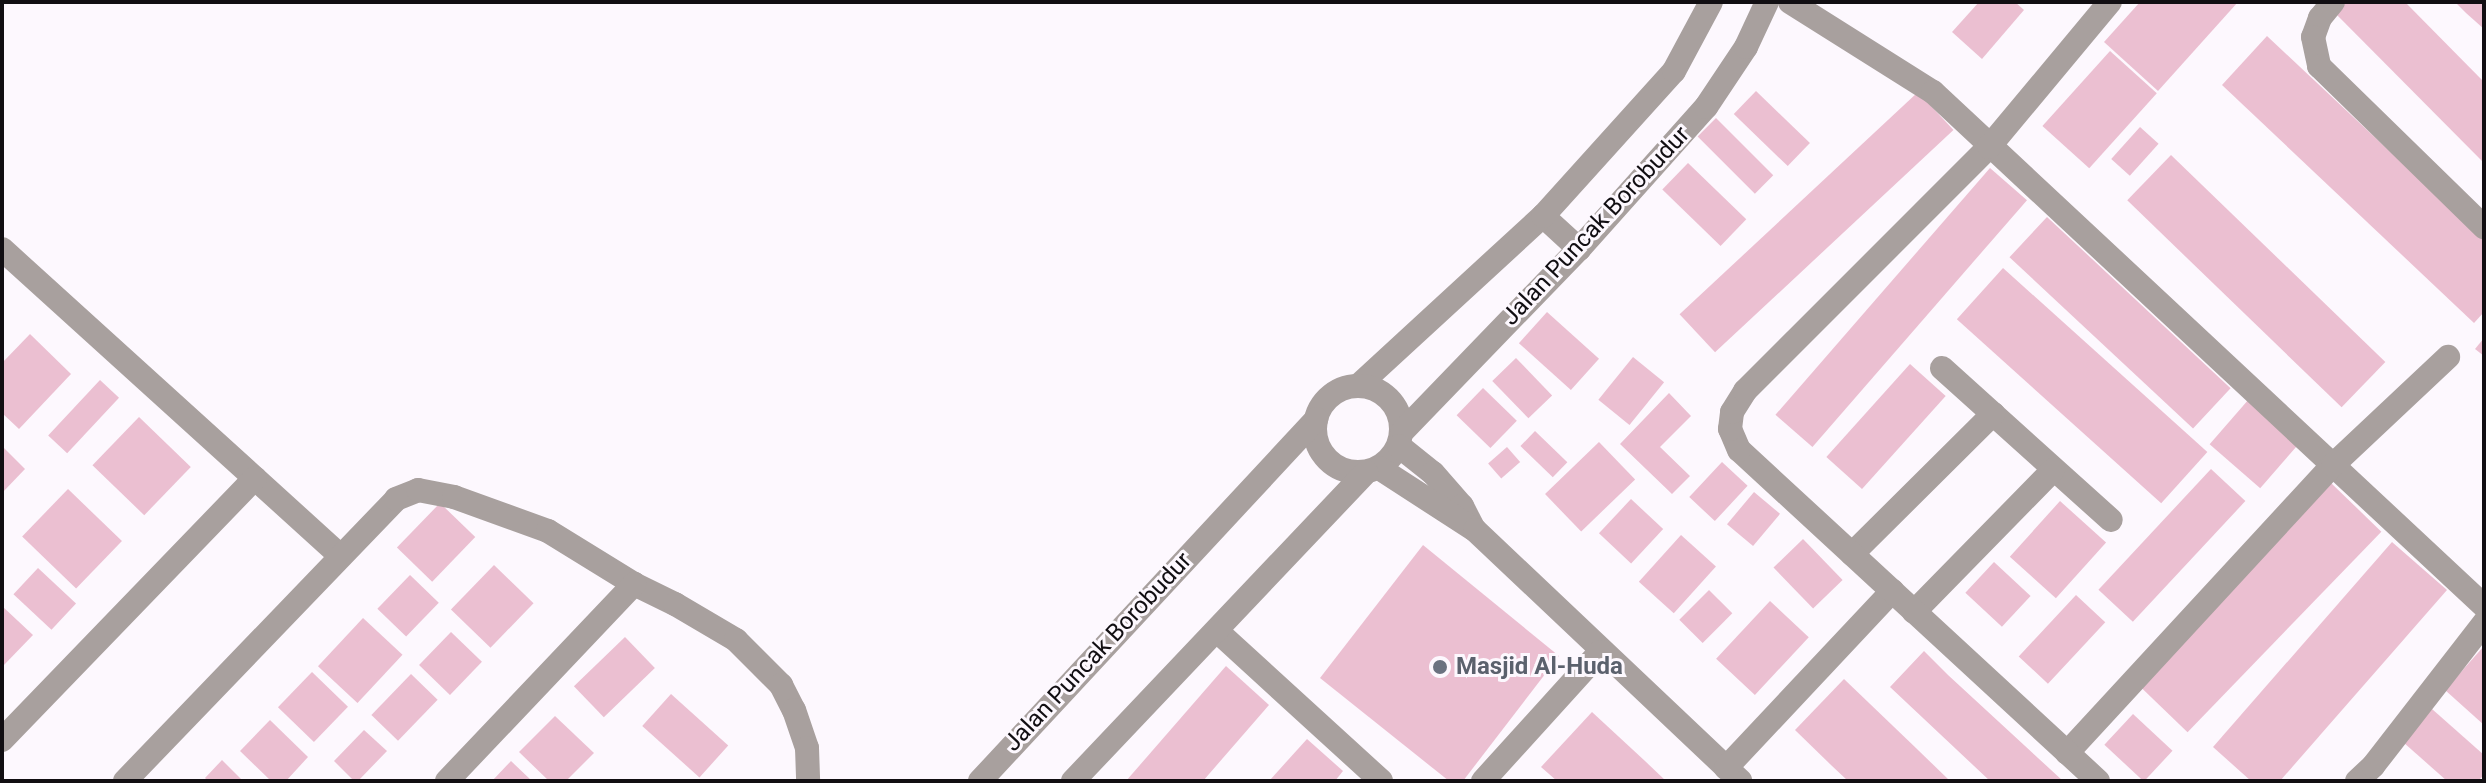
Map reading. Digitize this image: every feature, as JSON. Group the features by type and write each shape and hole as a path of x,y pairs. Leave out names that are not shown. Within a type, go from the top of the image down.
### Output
{"street":[{"name":"Jalan Puncak Borobudur","path":"1359,385 1543,216 1674,71 1711,2"},
{"name":"Jalan Puncak Borobudur","path":"1400,439 1579,249 1706,107 1746,47 1767,2"},
{"path":"1790,2 1933,92 2484,606"},
{"path":"2098,781 1739,450 1730,429 1732,412 1745,391 1989,147 2110,2"},
{"path":"2333,2 2320,18 2313,37 2319,66 2484,227"},
{"path":"1543,216 1579,249"},
{"path":"6,263 340,555"},
{"path":"2067,753 2333,465 2448,357"},
{"path":"1942,368 2111,520"},
{"path":"1475,530 1462,506 1400,439 1395,405 1373,387 1359,385 1332,394 1316,419 1315,433 1327,459 1351,473 1373,470 1475,530 1600,652 1733,774 1892,591"},
{"path":"1852,554 1993,414"},
{"name":"Jalan Puncak Borobudur","path":"980,781 1316,419"},
{"path":"1073,781 1400,439"},
{"path":"1914,612 2053,470"},
{"path":"2,740 255,478"},
{"path":"125,781 396,499 418,490 454,497 548,531 634,584 736,640 781,685 794,710 807,748 808,781"},
{"path":"447,781 634,584"},
{"path":"2373,776 2484,623"},
{"path":"1217,631 1375,779"},
{"path":"1483,781 1600,652"}],"building":[{"path":"1979,2 2015,2 2024,10 1982,59 1952,32"},
{"path":"2140,2 2238,2 2158,91 2104,42"},
{"path":"2340,2 2405,2 2484,82 2484,163 2332,10"},
{"path":"2455,2 2484,2 2484,29 2466,13"},
{"path":"2267,36 2484,240 2484,312 2474,323 2222,85"},
{"path":"2110,51 2157,93 2089,168 2042,126"},
{"path":"1756,91 1810,143 1788,166 1734,114"},
{"path":"1918,92 1953,130 1715,352 1680,314"},
{"path":"1716,118 1773,175 1755,194 1698,136"},
{"path":"2140,127 2159,144 2130,176 2111,159"},
{"path":"2171,155 2385,362 2342,407 2127,200"},
{"path":"1688,163 1746,219 1721,246 1662,190"},
{"path":"1990,168 2027,200 1812,447 1775,415"},
{"path":"2047,217 2231,388 2193,428 2009,257"},
{"path":"2003,268 2207,452 2161,503 1957,319"},
{"path":"1547,312 1599,359 1571,390 1519,343"},
{"path":"30,334 71,374 19,429 2,413 2,363"},
{"path":"2484,338 2484,356 2475,349"},
{"path":"1633,357 1664,382 1629,425 1598,400"},
{"path":"1516,358 1552,395 1528,418 1492,381"},
{"path":"1910,364 1946,396 1862,489 1826,457"},
{"path":"100,380 119,398 67,453 48,436"},
{"path":"1483,388 1517,421 1490,448 1457,415"},
{"path":"1669,393 1691,416 1660,447 1690,476 1672,494 1620,444"},
{"path":"2249,399 2300,443 2260,488 2210,444"},
{"path":"139,417 191,467 144,515 92,465"},
{"path":"1535,431 1567,462 1553,477 1520,446"},
{"path":"1599,442 1635,479 1581,532 1545,494"},
{"path":"2,446 25,469 2,493"},
{"path":"1507,447 1520,462 1501,478 1488,463"},
{"path":"1722,462 1748,486 1715,521 1689,497"},
{"path":"2211,469 2245,501 2133,622 2098,590"},
{"path":"2331,483 2381,532 2188,732 2137,684"},
{"path":"68,489 122,541 76,589 22,536"},
{"path":"1754,492 1780,514 1753,546 1727,524"},
{"path":"1631,499 1663,529 1631,563 1599,533"},
{"path":"2060,501 2106,542 2056,598 2010,557"},
{"path":"440,503 475,537 432,582 397,548"},
{"path":"1681,535 1716,566 1674,613 1639,582"},
{"path":"1803,539 1843,580 1813,608 1774,567"},
{"path":"2392,542 2447,590 2280,781 2251,781 2213,747"},
{"name":"Masjid Al-Huda","path":"1423,545 1559,656 1463,781 1449,781 1320,678"},
{"path":"1994,562 2031,596 2002,627 1965,593"},
{"path":"494,565 534,603 490,648 451,610"},
{"path":"38,568 76,603 51,630 13,594"},
{"path":"410,575 439,603 406,637 377,609"},
{"path":"1709,590 1732,613 1703,643 1679,620"},
{"path":"2076,595 2105,622 2048,684 2019,656"},
{"path":"1770,601 1809,637 1755,695 1716,659"},
{"path":"2,606 33,635 2,667"},
{"path":"363,618 402,655 357,703 318,666"},
{"path":"451,632 482,662 450,695 419,665"},
{"path":"625,637 655,668 604,717 574,686"},
{"path":"2484,646 2484,725 2445,690"},
{"path":"1924,651 2063,781 1990,781 1890,687"},
{"path":"1226,666 1269,705 1203,781 1126,781"},
{"path":"312,672 348,707 314,742 278,707"},
{"path":"411,674 438,700 398,741 371,715"},
{"path":"1844,679 1950,781 1848,781 1831,765 1795,730"},
{"path":"671,694 728,746 699,777 642,726"},
{"path":"2432,709 2484,755 2484,775 2478,781 2447,781 2403,742"},
{"path":"1592,712 1666,781 1557,781 1541,767"},
{"path":"2133,714 2172,751 2143,781 2104,745"},
{"path":"555,716 594,753 566,781 549,781 519,752"},
{"path":"270,720 308,757 286,781 271,781 240,751"},
{"path":"364,730 387,751 358,781 354,781 334,761"},
{"path":"1307,739 1343,771 1335,781 1269,781"},
{"path":"222,760 243,781 208,781 205,778"},
{"path":"511,761 532,781 492,781"}],"place":[{"name":"Masjid Al-Huda","path":"1440,667"}]}
